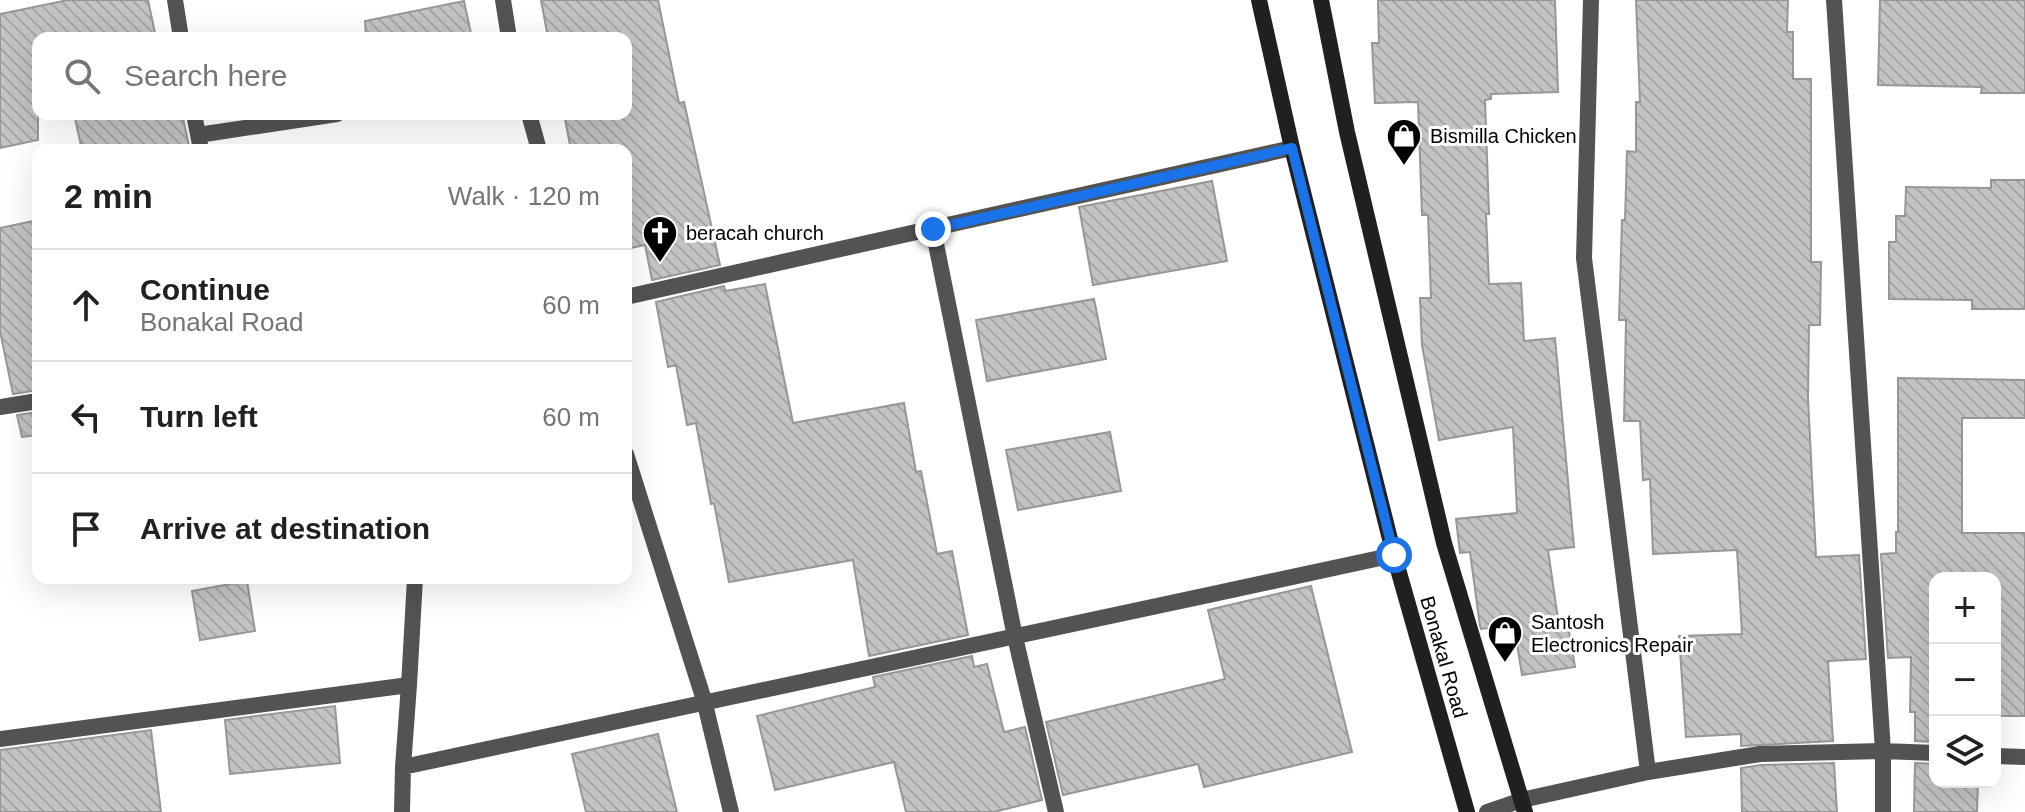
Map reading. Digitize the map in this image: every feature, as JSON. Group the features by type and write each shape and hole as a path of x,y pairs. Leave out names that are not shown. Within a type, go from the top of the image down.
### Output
{"main road":[{"name":"Bonakal Road","path":"1259,0 1292,148 1394,555 1467,812"},
{"name":"Bonakal Road","path":"1321,0 1347,132 1444,543 1523,806"}],"street":[{"path":"175,0 180,32"},
{"path":"503,0 508,32"},
{"path":"1591,0 1584,258 1648,772"},
{"path":"1834,0 1883,751 1883,812"},
{"path":"195,120 199,143 308,120"},
{"path":"531,120 537,144"},
{"path":"632,296 1292,148"},
{"path":"933,229 1015,637 1056,812"},
{"path":"0,407 32,402"},
{"path":"632,473 704,700 731,812"},
{"path":"403,767 704,700 1394,555"},
{"path":"402,812 415,584"},
{"path":"0,739 409,685"},
{"path":"1487,812 1523,806 1648,772 1760,754 1929,753"},
{"path":"2001,756 2025,757"}],"building":[{"path":"68,0 148,0 155,32 32,32 32,120 38,120 38,140 0,148 0,14"},
{"path":"541,0 658,0 679,103 684,102 720,265 652,280 645,245 632,248 632,144 570,144 565,120 632,120 632,32 547,32"},
{"path":"1378,0 1555,0 1558,92 1491,94 1491,99 1485,100 1489,214 1486,214 1489,284 1521,283 1524,341 1555,338 1574,547 1548,550 1559,626 1568,625 1575,667 1522,675 1514,625 1481,629 1480,626 1470,552 1460,553 1456,519 1517,513 1513,427 1439,440 1422,345 1420,298 1431,298 1428,215 1422,215 1418,102 1375,103 1372,43 1379,43"},
{"path":"1636,0 1788,0 1787,32 1793,32 1793,79 1811,79 1811,262 1821,262 1820,325 1809,325 1808,398 1816,557 1859,555 1866,659 1828,661 1833,741 1741,746 1741,734 1686,737 1679,636 1742,634 1737,550 1653,554 1650,479 1643,480 1640,421 1624,421 1626,320 1619,320 1627,151 1636,152 1636,102 1640,102"},
{"path":"1880,0 2025,0 2025,93 1981,93 1982,87 1878,85"},
{"path":"464,1 471,32 366,32 365,21"},
{"path":"75,120 183,120 189,144 81,144"},
{"path":"1991,180 2025,180 2025,309 1972,309 1972,300 1889,299 1889,242 1896,242 1896,216 1905,216 1906,187 1991,188"},
{"path":"1212,181 1227,261 1093,285 1079,207"},
{"path":"32,221 32,391 13,394 0,331 0,228"},
{"path":"765,284 793,423 904,403 916,472 921,471 937,554 952,551 968,635 869,656 853,560 729,582 696,423 687,425 676,365 668,367 656,302 724,286 725,291"},
{"path":"1094,299 1106,359 987,381 976,320"},
{"path":"1898,378 2025,380 2025,418 1962,418 1962,533 2025,533 2025,716 2001,716 2001,572 1929,572 1929,742 1915,741 1915,712 1910,712 1911,657 1888,658 1881,554 1896,553"},
{"path":"32,413 32,436 22,437 17,415"},
{"path":"1110,432 1121,491 1018,510 1006,450"},
{"path":"247,584 255,631 200,640 192,591"},
{"path":"1311,586 1352,752 1204,787 1198,764 1063,795 1046,722 1225,679 1208,610"},
{"path":"972,656 974,667 987,664 1004,732 1025,727 1042,800 994,812 906,812 894,762 775,790 757,716 875,687 873,677"},
{"path":"335,706 340,763 230,774 225,720"},
{"path":"151,730 161,812 0,812 0,750"},
{"path":"658,734 677,812 586,812 572,754"},
{"path":"1834,763 1837,812 1742,812 1741,768"},
{"path":"1915,763 1929,764 1929,788 1978,788 1977,812 1914,812"}],"place":[{"name":"Bismilla Chicken","path":"1404,167"},
{"name":"beracah church","path":"660,264"},
{"name":"Santosh Electronics Repair","path":"1505,664"}],"route":[{"path":"933,229 1292,148 1394,555"}]}
